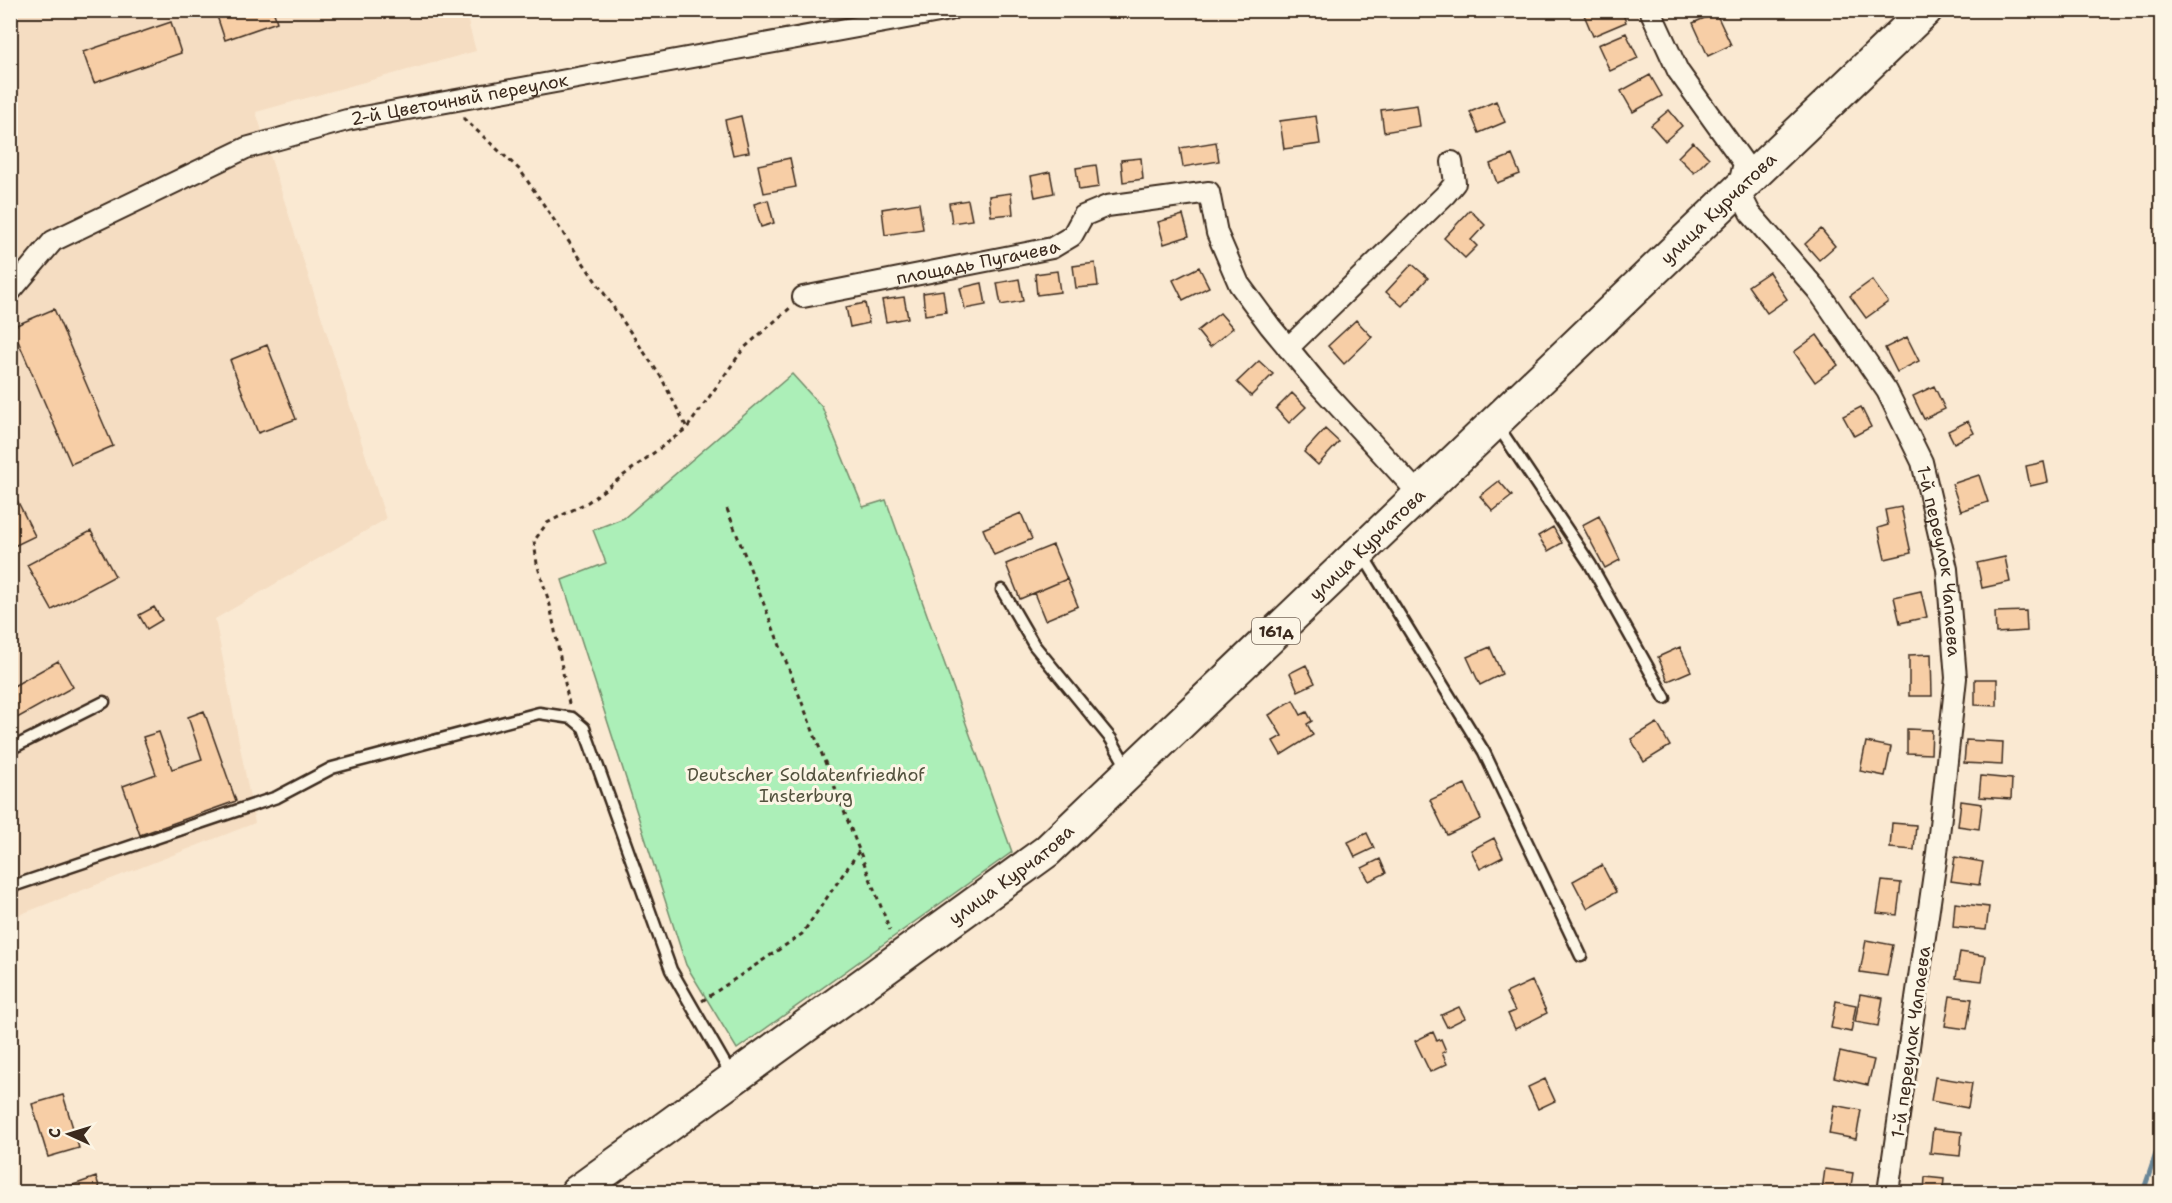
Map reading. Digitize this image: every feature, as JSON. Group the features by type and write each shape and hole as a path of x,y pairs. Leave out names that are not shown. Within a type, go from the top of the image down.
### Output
{"main road":[{"name":"улица Курчатова","path":"577,1192 1047,851 1926,10"}],"street":[{"name":"2-й Цветочный переулок","path":"10,292 53,241 246,148 347,120 950,10"},
{"path":"1650,10 1678,71 1744,163 1738,189"},
{"path":"1419,494 1288,348 1446,194 1455,183 1452,162"},
{"name":"1-й переулок Чапаева","path":"1738,189 1750,213 1818,291 1887,391 1922,462 1947,569 1956,678 1937,854 1888,1192"},
{"name":"площадь Пугачева","path":"803,297 1053,248 1072,236 1083,216 1107,206 1209,192 1217,233 1239,284 1288,348"}],"lane":[{"path":"1495,422 1590,564 1665,698"},
{"path":"1360,551 1484,752 1581,956"},
{"path":"1002,591 1034,645 1111,739 1129,772"},
{"path":"10,749 104,702"},
{"path":"10,887 277,797 332,768 539,713 572,718 584,728 671,970 734,1078"}],"path":[{"path":"445,102 520,170 661,376 687,428"},
{"path":"572,718 550,605 537,564 534,541 547,523 588,502 687,428 744,348 803,297"},
{"path":"728,509 890,930"},
{"path":"693,1007 802,934 858,851"}],"shaded area":[{"path":"11,11 465,11 476,51 256,112 386,519 215,619 255,823 11,918"}],"green space":[{"name":"Deutscher Soldatenfriedhof Insterburg","path":"792,374 822,407 863,507 886,500 1012,852 737,1049 686,965 562,580 606,563 593,530 624,518"}],"building":[{"path":"215,10 273,10 277,22 225,40"},
{"path":"1582,10 1621,10 1626,22 1593,36"},
{"path":"1716,13 1731,45 1708,56 1693,23"},
{"path":"171,22 181,53 94,83 83,52"},
{"path":"1626,33 1638,58 1610,71 1598,45"},
{"path":"1650,75 1662,96 1633,112 1621,91"},
{"path":"1496,101 1505,122 1479,133 1470,112"},
{"path":"1417,105 1420,126 1384,132 1381,110"},
{"path":"1669,110 1682,126 1665,141 1651,125"},
{"path":"741,116 749,152 733,155 725,120"},
{"path":"1316,116 1320,144 1284,149 1280,121"},
{"path":"1216,142 1219,161 1183,167 1180,148"},
{"path":"1693,142 1709,158 1694,173 1678,157"},
{"path":"1512,155 1520,174 1497,183 1490,164"},
{"path":"790,158 796,187 764,193 758,165"},
{"path":"1141,158 1143,179 1123,182 1121,160"},
{"path":"1096,165 1099,187 1079,190 1076,168"},
{"path":"1050,172 1054,193 1035,197 1031,176"},
{"path":"1011,193 1013,214 991,216 989,196"},
{"path":"768,200 774,223 761,227 754,204"},
{"path":"968,200 972,220 952,223 949,203"},
{"path":"919,203 923,229 885,235 882,209"},
{"path":"1470,210 1485,225 1471,240 1477,246 1465,258 1444,238"},
{"path":"1183,215 1189,236 1164,244 1158,222"},
{"path":"1821,229 1835,246 1819,260 1805,244"},
{"path":"1095,263 1098,286 1076,288 1073,266"},
{"path":"1412,264 1428,278 1402,306 1386,292"},
{"path":"1199,267 1209,287 1183,300 1173,280"},
{"path":"1057,271 1060,292 1037,295 1035,274"},
{"path":"1769,272 1787,299 1767,313 1748,286"},
{"path":"1019,279 1023,301 1001,305 997,283"},
{"path":"1872,280 1888,302 1866,318 1850,296"},
{"path":"982,283 986,305 965,309 960,288"},
{"path":"943,290 946,312 925,315 923,293"},
{"path":"904,297 908,318 886,322 882,300"},
{"path":"865,303 869,323 850,327 846,307"},
{"path":"54,309 113,446 71,464 12,327"},
{"path":"1220,313 1233,328 1210,347 1197,331"},
{"path":"1356,320 1372,337 1344,364 1328,346"},
{"path":"1817,335 1838,365 1815,382 1794,352"},
{"path":"1907,337 1919,361 1897,372 1885,348"},
{"path":"267,345 296,419 258,433 230,360"},
{"path":"1259,361 1273,374 1251,396 1237,382"},
{"path":"1934,386 1945,409 1924,419 1913,396"},
{"path":"1292,393 1306,407 1289,423 1276,409"},
{"path":"1861,407 1871,427 1854,436 1843,416"},
{"path":"1968,421 1974,433 1954,443 1948,431"},
{"path":"1325,429 1339,442 1318,465 1304,452"},
{"path":"2044,462 2048,482 2030,486 2026,466"},
{"path":"1979,475 1988,502 1961,511 1952,484"},
{"path":"1499,481 1512,496 1493,511 1480,496"},
{"path":"10,486 35,536 10,548"},
{"path":"1901,507 1911,553 1885,559 1878,528 1888,525 1885,510"},
{"path":"1021,513 1032,539 994,555 983,529"},
{"path":"1599,516 1620,560 1605,568 1582,525"},
{"path":"1553,527 1562,543 1548,551 1538,536"},
{"path":"91,531 115,576 52,610 27,565"},
{"path":"1053,545 1067,579 1020,599 1006,564"},
{"path":"2005,557 2010,582 1982,588 1977,563"},
{"path":"1067,579 1078,606 1045,620 1034,593"},
{"path":"1921,591 1927,617 1900,623 1894,597"},
{"path":"154,607 162,620 147,629 139,615"},
{"path":"2026,611 2027,631 1996,633 1995,612"},
{"path":"1490,647 1502,674 1480,685 1467,657"},
{"path":"1680,647 1691,671 1668,681 1658,657"},
{"path":"1931,654 1932,696 1909,696 1909,655"},
{"path":"58,661 73,687 10,722 10,688"},
{"path":"1306,665 1315,683 1298,691 1290,673"},
{"path":"1975,679 1997,679 1997,706 1975,705"},
{"path":"1293,700 1301,715 1307,712 1312,721 1307,724 1313,735 1281,755 1273,741 1282,736 1269,715"},
{"path":"204,711 236,801 140,835 123,786 156,774 143,737 159,732 172,769 202,759 188,717"},
{"path":"1657,723 1670,746 1644,762 1631,739"},
{"path":"1907,729 1932,730 1931,754 1907,753"},
{"path":"1966,740 2003,742 2002,765 1964,763"},
{"path":"1866,742 1891,747 1885,776 1860,771"},
{"path":"1981,776 2012,779 2011,799 1979,797"},
{"path":"1465,784 1481,819 1447,835 1430,800"},
{"path":"1961,801 1982,804 1979,829 1958,826"},
{"path":"1892,823 1916,825 1914,850 1890,848"},
{"path":"1367,833 1374,848 1355,857 1348,842"},
{"path":"1494,838 1503,857 1480,869 1471,850"},
{"path":"1955,857 1983,862 1979,885 1951,881"},
{"path":"1380,859 1386,873 1369,881 1362,868"},
{"path":"1602,865 1616,892 1587,908 1573,881"},
{"path":"1882,881 1901,883 1897,915 1877,913"},
{"path":"1955,903 1989,907 1986,930 1953,927"},
{"path":"1866,940 1893,945 1887,976 1860,972"},
{"path":"1960,952 1986,956 1982,981 1956,978"},
{"path":"1532,981 1547,1013 1515,1029 1508,1014 1515,1011 1506,993"},
{"path":"1860,994 1883,998 1878,1026 1855,1022"},
{"path":"1950,996 1972,999 1967,1029 1945,1026"},
{"path":"1836,1001 1856,1005 1851,1032 1831,1028"},
{"path":"1459,1007 1465,1018 1447,1027 1441,1015"},
{"path":"1433,1032 1437,1041 1441,1039 1446,1051 1442,1053 1447,1064 1430,1072 1415,1041"},
{"path":"1840,1052 1874,1060 1868,1085 1834,1077"},
{"path":"1935,1077 1972,1083 1968,1108 1931,1101"},
{"path":"1545,1079 1555,1101 1538,1109 1528,1087"},
{"path":"63,1095 79,1148 48,1157 32,1104"},
{"path":"1834,1105 1861,1110 1856,1139 1829,1134"},
{"path":"1933,1129 1962,1132 1960,1156 1930,1153"},
{"path":"1825,1169 1853,1173 1850,1192 1822,1190"},
{"path":"96,1177 101,1192 63,1192 62,1189"},
{"path":"1925,1177 1944,1179 1943,1189 1958,1190 1958,1192 1924,1192"}],"waterway":[{"path":"2143,1192 2162,1136"}]}
